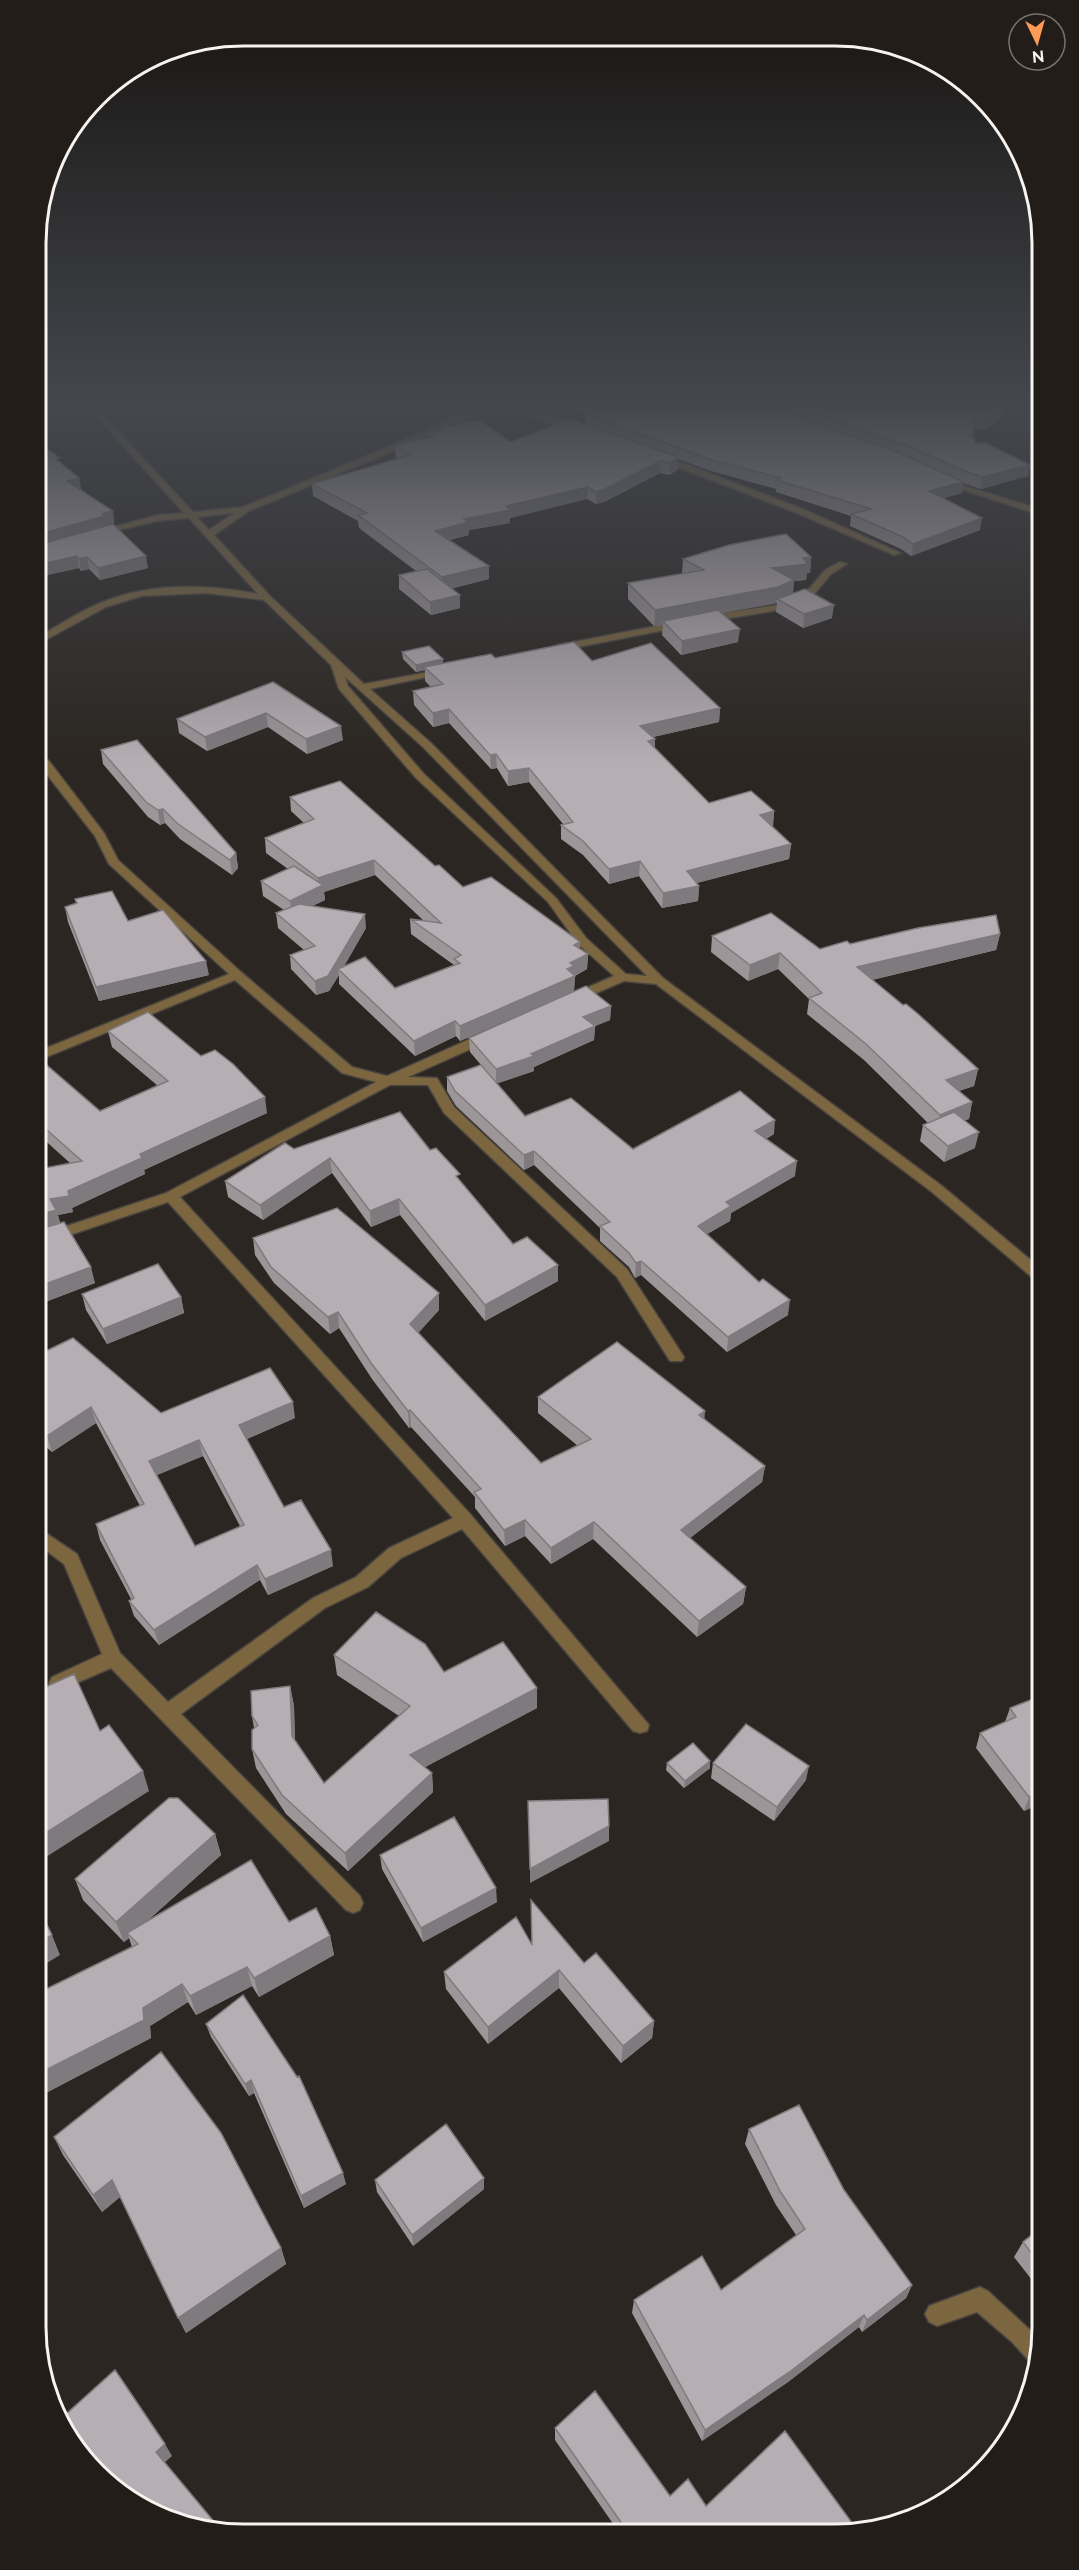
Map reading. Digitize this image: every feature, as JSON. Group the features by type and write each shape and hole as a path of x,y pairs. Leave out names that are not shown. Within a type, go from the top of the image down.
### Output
{"street":[{"path":"90,536 127,526"},
{"path":"202,526 267,598 336,664 427,745 659,981 937,1189 1032,1269"},
{"path":"210,533 221,526"},
{"path":"834,526 897,553"},
{"path":"548,650 779,607 800,599 813,590 828,572 843,564"},
{"path":"47,636 102,606 125,598 205,588 267,598"},
{"path":"336,664 343,687 420,776 552,900 582,941 622,977"},
{"path":"364,687 456,669"},
{"path":"47,768 100,835 113,862 237,975 347,1070 388,1081 432,1081 449,1110 622,1273 676,1357"},
{"path":"47,1053 237,975"},
{"path":"558,1005 622,977 659,981"},
{"path":"47,1238 171,1196 388,1081 494,1034"},
{"path":"171,1196 465,1520 640,1725"},
{"path":"168,1713 319,1603 362,1582 395,1553 465,1520"},
{"path":"46,1541 70,1559 112,1658 353,1903"},
{"path":"46,1689 112,1658"},
{"path":"937,2314 980,2298 1031,2346"}],"building":[{"path":"47,526 69,526 47,532"},
{"path":"106,526 115,526 146,556 98,568 87,557 79,559 77,556 47,563 47,542"},
{"path":"373,526 454,526 435,531 489,566 442,577"},
{"path":"878,526 961,526 913,544"},
{"path":"786,534 811,557 803,558 808,564 772,568 794,580 778,587 655,610 628,583 704,570 683,559 729,545"},
{"path":"427,569 460,595 430,602 399,575"},
{"path":"805,589 834,605 804,614 777,599"},
{"path":"718,610 740,629 682,641 663,621"},
{"path":"574,642 592,661 651,643 720,708 640,726 655,739 648,741 709,803 751,791 774,811 760,815 791,844 687,871 699,886 663,893 640,861 609,869 583,841 561,825 573,822 529,768 508,771 496,754 490,755 449,709 433,713 413,691 443,684 424,667 491,654 495,658"},
{"path":"429,646 443,659 416,665 402,652"},
{"path":"273,682 341,726 306,739 266,713 205,737 177,719"},
{"path":"137,740 236,853 230,860 178,824 163,809 158,810 146,802 101,750"},
{"path":"340,781 435,866 439,865 463,887 491,877 580,942 574,945 588,954 570,963 574,966 567,969 575,976 460,1026 455,1021 414,1041 338,969 365,957 395,988 460,963 454,959 461,955 410,919 441,923 374,860 318,878 265,838 314,819 290,797"},
{"path":"294,866 323,885 290,901 261,881"},
{"path":"112,891 128,921 163,910 206,961 96,987 65,907 77,903 75,899"},
{"path":"299,904 365,914 328,976 315,981 290,955 315,946 276,913"},
{"path":"771,913 820,949 847,941 850,944 918,928 996,915 1000,934 857,967 903,1005 906,1004 917,1013 978,1069 946,1080 972,1102 940,1115 866,1044 809,998 822,993 780,953 750,965 712,936"},
{"path":"586,986 611,1006 583,1017 595,1026 531,1054 534,1056 496,1069 469,1038"},
{"path":"148,1012 201,1056 215,1050 233,1064 265,1097 140,1154 142,1158 68,1191 69,1196 50,1199 56,1210 47,1213 47,1168 82,1161 47,1130 47,1065 100,1111 168,1081 108,1031"},
{"path":"481,1065 525,1116 571,1098 633,1149 740,1091 775,1120 755,1131 797,1161 726,1202 731,1206 698,1226 759,1282 763,1279 790,1300 728,1337 641,1261 636,1263 629,1253 600,1226 610,1222 534,1151 524,1155 455,1091 447,1077"},
{"path":"400,1112 430,1150 436,1148 460,1174 456,1176 513,1244 527,1237 558,1265 485,1305 399,1199 370,1211 330,1158 260,1205 225,1181 285,1143 294,1149"},
{"path":"954,1112 979,1132 948,1146 923,1125"},
{"path":"337,1208 439,1293 410,1324 541,1463 591,1439 538,1397 617,1342 705,1411 699,1415 765,1466 681,1530 746,1587 699,1621 594,1522 551,1548 525,1520 504,1530 474,1492 481,1489 410,1410 408,1411 371,1363 338,1312 328,1317 271,1267 253,1238"},
{"path":"64,1222 91,1267 46,1284 47,1227"},
{"path":"158,1264 181,1297 103,1329 82,1294"},
{"path":"73,1338 161,1413 270,1368 293,1402 239,1425 284,1507 301,1500 331,1550 265,1579 257,1565 154,1630 129,1601 134,1598 96,1524 144,1504 91,1407 47,1436 46,1351","holes":["199,1440 244,1525 195,1546 149,1461"]},
{"path":"376,1612 425,1644 444,1672 503,1642 537,1688 410,1755 432,1773 345,1853 282,1795 252,1749 252,1730 258,1725 252,1716 251,1691 290,1686 292,1736 324,1783 410,1706 334,1655"},
{"path":"74,1674 100,1731 109,1725 143,1771 46,1833 46,1687"},
{"path":"1032,1699 1032,1796 1029,1797 980,1733 1016,1717 1010,1708"},
{"path":"746,1724 809,1766 777,1807 713,1763"},
{"path":"693,1743 710,1761 685,1781 667,1763"},
{"path":"169,1798 178,1798 215,1834 116,1922 75,1879"},
{"path":"608,1799 609,1826 530,1869 528,1801"},
{"path":"454,1817 496,1888 421,1928 380,1855"},
{"path":"251,1860 289,1922 316,1908 330,1936 254,1978 247,1967 190,1996 182,1984 143,2008 144,2020 46,2070 46,1989 138,1944 127,1933"},
{"path":"531,1900 584,1963 596,1953 654,2021 623,2046 559,1970 488,2027 444,1972 516,1917 532,1945"},
{"path":"46,1923 52,1935 46,1938"},
{"path":"243,1995 297,2077 299,2076 343,2173 301,2196 251,2080 245,2084 206,2024"},
{"path":"161,2052 221,2133 281,2248 178,2318 112,2180 93,2195 54,2137"},
{"path":"799,2105 844,2190 912,2285 867,2320 864,2315 792,2370 705,2430 634,2300 702,2256 721,2290 805,2229 780,2191 749,2129"},
{"path":"446,2124 484,2178 412,2235 375,2180"},
{"path":"1032,2235 1032,2254 1023,2242"},
{"path":"115,2370 165,2444 156,2452 213,2521 180,2513 156,2503 124,2483 104,2466 87,2446 67,2413"},
{"path":"595,2391 670,2496 688,2479 706,2506 785,2431 852,2523 622,2524 555,2428"}]}
